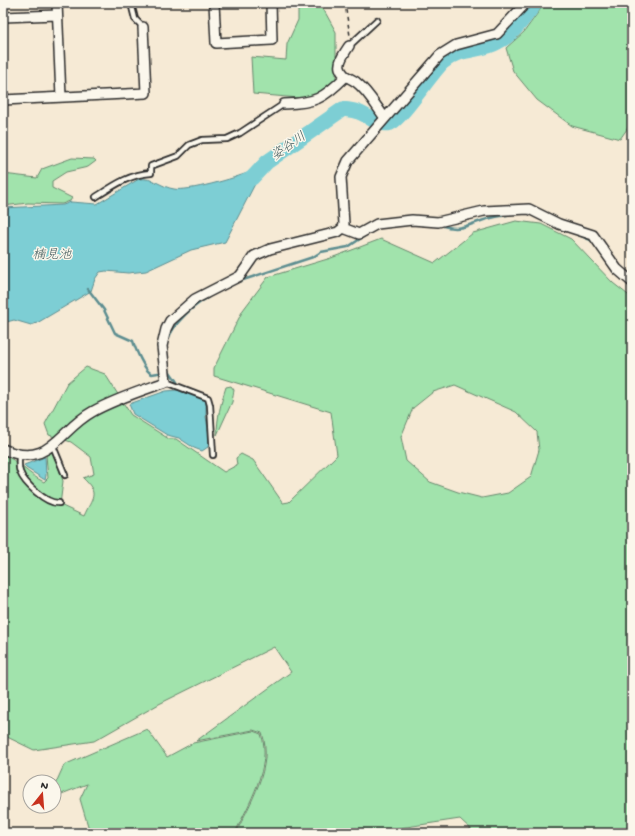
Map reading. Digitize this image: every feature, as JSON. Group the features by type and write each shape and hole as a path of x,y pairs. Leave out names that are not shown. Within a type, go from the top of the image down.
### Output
{"street":[{"path":"56,3 61,97"},
{"path":"214,3 216,43 272,40 271,3"},
{"path":"3,449 19,456 36,453 53,446 86,415 104,406 166,382 162,346 166,329 170,321 195,299 240,276 254,256 270,249 338,232 343,228 341,177 344,167 440,55 456,45 497,34 526,3"},
{"path":"3,17 57,15"},
{"path":"3,100 146,93 143,27"},
{"path":"349,46 340,62 339,67 345,77 355,81 384,119"},
{"path":"284,104 310,102 328,94 345,77"},
{"path":"343,228 359,234 377,224 412,220 438,222 497,209 529,209 559,224 593,236 616,269 632,282"}],"lane":[{"path":"131,3 135,19 143,27"},
{"path":"349,46 377,20"},
{"path":"96,197 115,184 139,173 151,173 151,166 178,156 189,145 202,140 227,139 240,133 284,104"},
{"path":"166,382 203,394 208,398 210,405 213,455"},
{"path":"53,446 65,475"},
{"path":"19,456 19,470 32,489 53,503 59,503"}],"path":[{"path":"347,3 347,16 351,32 349,46"}],"green space":[{"path":"298,3 320,3 336,32 336,79 316,95 299,98 253,94 251,57 286,60 287,44 298,20"},
{"path":"545,3 632,3 632,122 620,139 572,126 537,100 513,71 506,48 524,32"},
{"path":"72,158 94,159 96,161 88,167 66,172 52,181 52,188 72,198 70,201 62,204 28,203 3,206 3,174 37,178 42,169"},
{"path":"516,221 541,224 571,239 613,283 632,298 632,833 475,833 460,819 386,830 385,833 236,833 254,797 263,771 265,746 262,733 253,730 196,741 291,672 274,647 159,704 94,741 34,750 3,735 3,454 14,460 33,476 44,482 48,478 46,455 53,451 63,481 60,505 84,516 93,496 91,488 83,478 94,474 91,457 71,442 49,435 45,424 67,383 86,367 105,374 131,415 169,439 176,439 224,472 237,465 236,458 241,454 253,460 283,503 289,502 337,455 331,412 214,376 214,368 243,310 268,277 331,258 381,239 435,263 473,233","holes":["455,385 516,412 537,432 539,450 531,477 508,493 482,498 458,492 430,482 406,461 401,437 413,408 433,392"]},
{"path":"231,386 234,390 232,402 217,435 222,399 226,387"},
{"path":"147,729 167,757 193,743 253,731 261,734 264,746 264,759 257,785 235,833 91,833 80,799 87,784 62,794 62,774 60,774 64,765"}],"water":[{"name":"楠見池","path":"250,172 257,180 225,242 191,250 146,271 128,273 106,271 100,272 95,279 91,291 37,323 31,325 14,320 3,323 3,208 63,205 71,202 97,204 139,179 149,179 169,188 181,189 212,184"},
{"path":"178,390 206,400 206,417 210,441 208,447 202,451 194,448 179,438 167,435 133,414 129,404 166,391"},
{"path":"45,457 45,480 26,468 24,465"}],"waterway":[{"name":"姿谷川","path":"236,187 252,178 267,162 343,109 358,112 382,124 391,123 408,106 442,63 456,54 484,48 504,39 514,30 536,3"},
{"path":"440,225 452,228 461,228 489,218 512,214"},
{"path":"240,281 313,257 321,252 348,247 369,233"},
{"path":"579,235 593,241"},
{"path":"88,289 104,310 115,333 133,341 146,369 152,374 158,373"},
{"path":"168,340 174,327 179,321 197,305 209,297"},
{"path":"168,369 177,382"}]}
